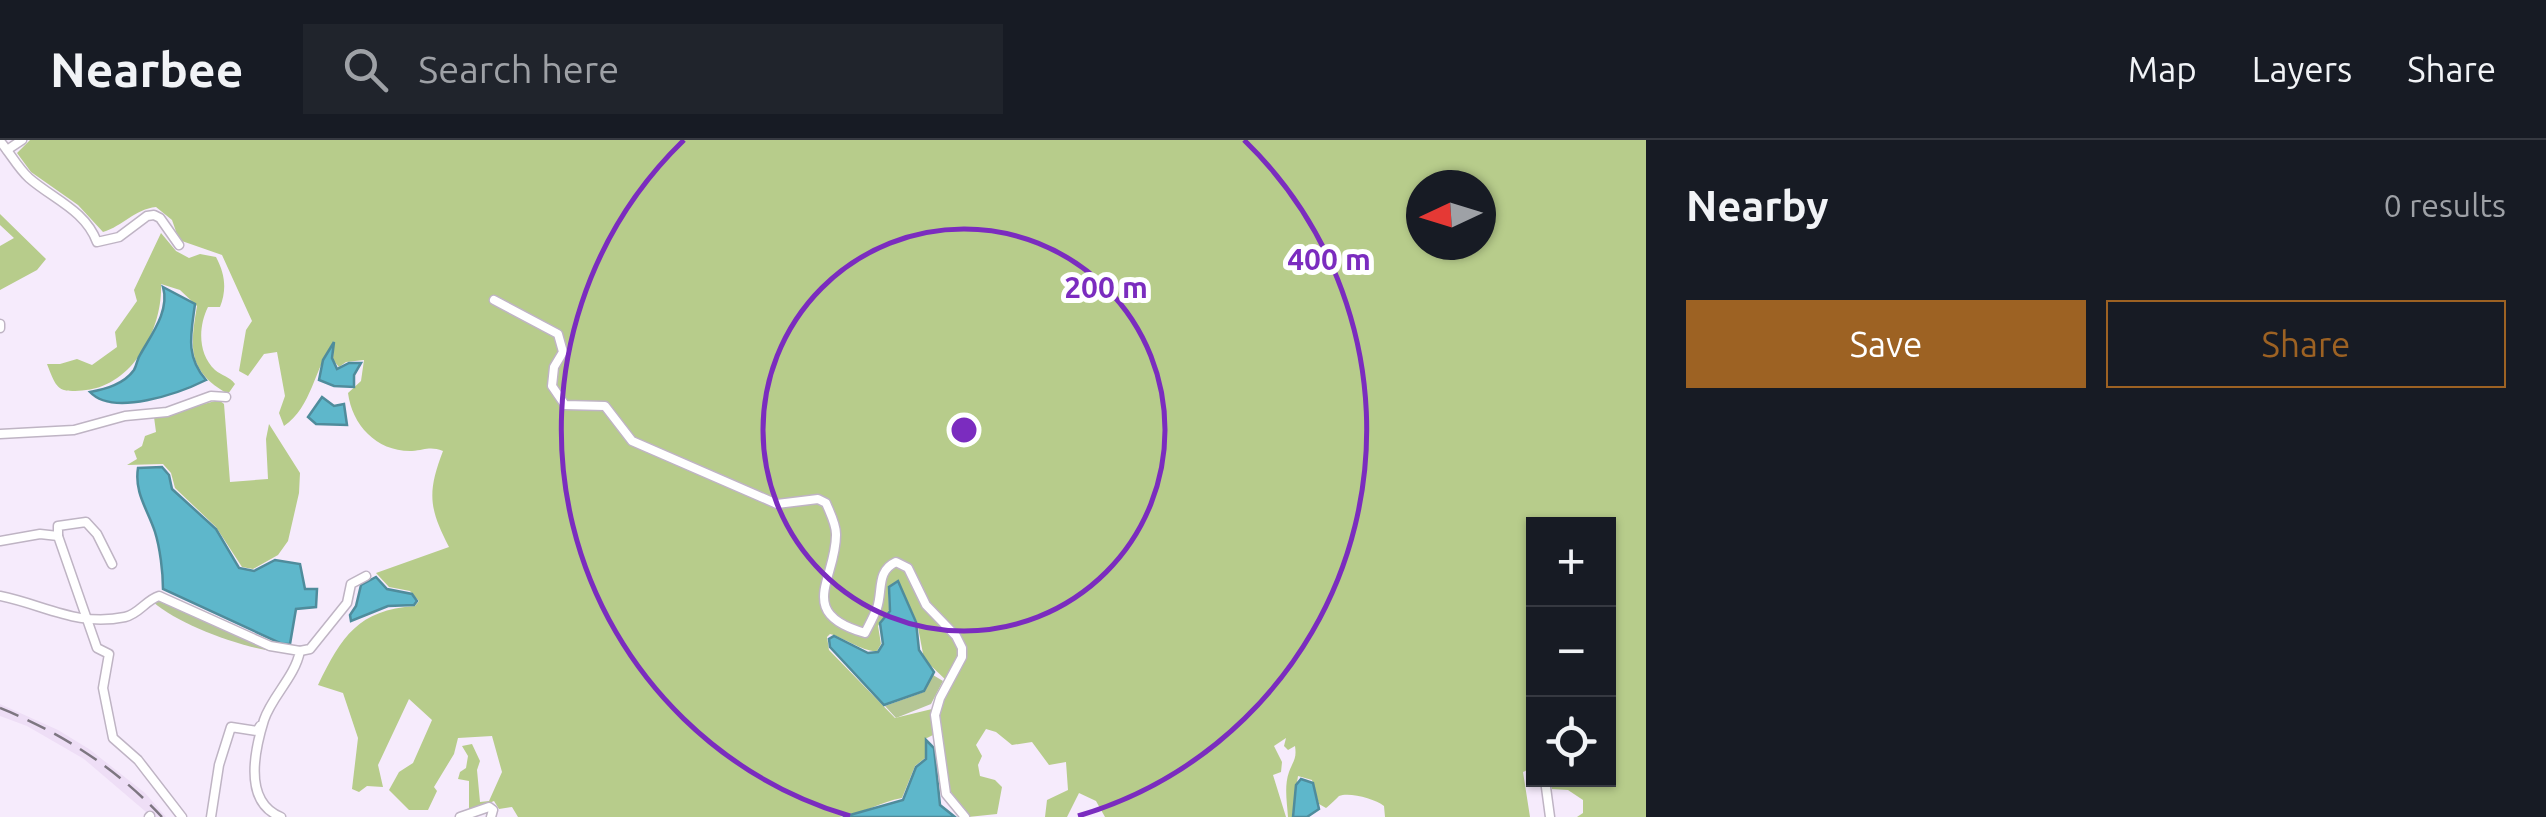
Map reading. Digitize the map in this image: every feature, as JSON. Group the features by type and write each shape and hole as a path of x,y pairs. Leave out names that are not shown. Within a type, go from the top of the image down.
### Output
{"street":[{"path":"7,150 22,140"},
{"path":"0,141 24,174 67,203 94,232 97,242 118,238 154,215 180,245"},
{"path":"494,300 558,334 563,352 551,377 552,386 565,405 605,406 632,441 777,504 818,499 826,504 836,539 823,589 824,603 834,617 865,632 879,604 887,567 896,562 908,568 926,605 956,636 962,648 935,715 946,794 965,817"},
{"path":"0,434 74,430 124,416 167,412 211,396 226,397"},
{"path":"0,541 86,522 97,534 112,564"},
{"path":"58,531 57,542 81,596 97,648 109,654 104,688 113,738 138,760 182,817"},
{"path":"0,596 78,620 132,616 159,596 270,646 300,651 310,649 347,603 351,584 366,576"},
{"path":"211,817 219,765 231,727 258,731 300,651"},
{"path":"264,718 254,771 256,794 263,807 281,817"},
{"path":"1545,787 1550,817"},
{"path":"158,808 170,799"},
{"path":"460,817 489,808 493,810 491,817"}],"shaded area":[{"path":"0,704 89,749 145,793 166,817 152,817 84,759 27,726 0,716"}],"green space":[{"path":"30,140 1646,140 1646,817 1577,817 1583,813 1583,800 1568,790 1551,787 1616,787 1616,517 1526,517 1523,772 1530,817 1385,817 1380,803 1349,795 1339,796 1326,808 1319,804 1312,780 1298,776 1292,817 1288,817 1287,783 1295,746 1288,750 1284,746 1286,738 1274,746 1282,762 1281,772 1273,775 1286,817 1105,817 1096,801 1079,793 1067,817 1045,817 1047,800 1068,790 1066,762 1049,765 1032,742 1012,745 986,729 976,745 982,756 978,765 980,776 995,780 1002,787 997,814 968,817 947,786 938,708 950,684 924,659 917,622 898,581 888,587 889,610 878,626 881,644 877,651 830,634 827,637 829,650 895,718 932,709 933,735 925,739 925,758 915,766 902,798 839,817 518,817 512,807 499,809 494,801 469,811 469,781 458,779 468,756 462,746 472,744 480,761 480,802 489,801 502,772 492,736 458,738 454,754 434,787 437,791 428,810 409,810 389,790 399,772 413,763 432,720 409,699 378,765 383,787 367,786 359,792 352,789 358,738 343,693 318,685 335,653 354,629 379,613 415,606 419,601 410,591 389,587 376,573 449,547 433,500 434,478 443,451 399,450 368,434 355,416 348,393 361,381 364,360 339,367 333,360 334,341 301,409 284,426 279,413 285,396 277,352 264,354 248,376 239,371 246,330 252,321 222,255 179,240 172,220 156,207 103,232 78,205 31,172 17,153"},
{"path":"0,214 46,259 37,270 0,290 0,246 14,238 0,225"},
{"path":"161,233 176,251 189,258 200,254 216,257 224,294 220,307 208,307 201,340 209,364 235,384 228,394 198,367 193,346 197,306 180,290 161,284 151,335 131,366 103,386 77,391 60,388 47,364 77,359 92,365 117,347 115,332 137,301 134,290"},
{"path":"219,400 224,404 230,482 268,479 269,424 300,473 288,541 278,555 253,569 242,567 216,527 175,488 171,473 163,464 127,465 137,459 134,451 142,446 145,436 156,432 154,417"},
{"path":"157,600 288,653 255,648 198,629 153,602"},
{"path":"933,675 943,681 931,704 896,718 885,706 924,692"}],"water":[{"path":"163,287 195,304 192,353 206,380 147,400 130,403 101,399 90,392 120,382 134,370 162,314"},
{"path":"334,342 332,358 337,369 361,363 354,375 354,387 319,380 323,360"},
{"path":"322,397 334,406 344,404 347,425 316,424 308,417"},
{"path":"162,467 169,475 172,489 216,529 239,568 254,571 275,560 300,564 305,589 317,589 316,607 296,609 290,644 282,644 163,589 157,538 137,477 138,468"},
{"path":"376,577 387,589 412,594 417,601 414,605 388,606 351,621 361,585"},
{"path":"898,581 916,622 919,650 934,672 924,691 884,705 830,647 829,639 834,636 868,653 878,652 883,644 880,623 890,611 889,587"},
{"path":"926,740 934,748 940,805 955,817 843,817 903,800 916,767 926,759"},
{"path":"1301,779 1313,783 1319,809 1307,817 1293,817 1296,785"}],"railway":[{"path":"0,708 87,754 162,817"}]}
